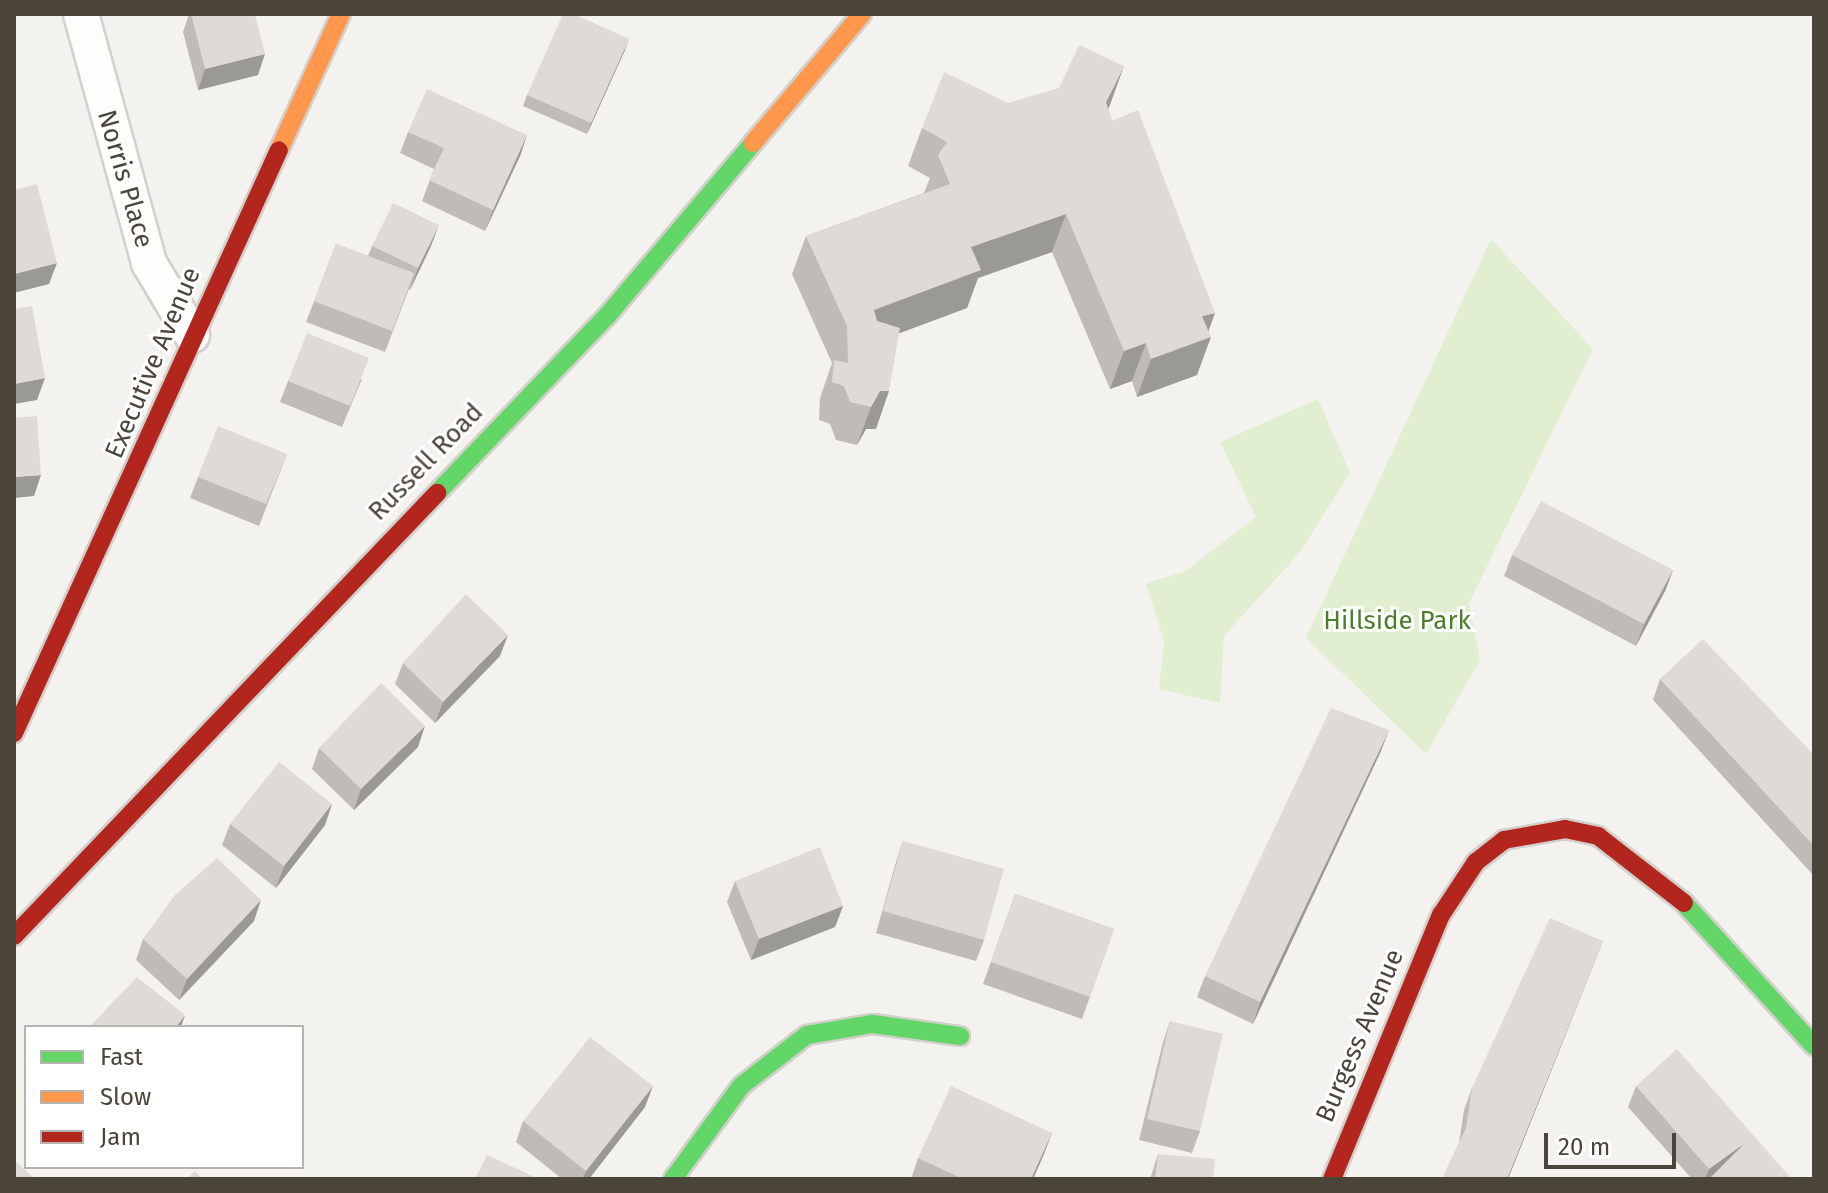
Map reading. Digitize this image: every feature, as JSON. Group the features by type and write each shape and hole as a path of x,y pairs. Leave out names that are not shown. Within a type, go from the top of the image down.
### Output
{"street":[{"name":"Norris Place","path":"81,14 149,263 192,335"},
{"name":"Executive Avenue","path":"14,733 86,587 192,335 341,14"},
{"name":"Russell Road","path":"19,915 607,316 862,14"},
{"name":"Burgess Avenue","path":"1332,1179 1441,915 1476,862 1504,840 1565,829 1598,836 1678,897 1814,1046"},
{"path":"673,1179 741,1086 807,1035 873,1024 960,1036"}],"green space":[{"name":"Hillside Park","path":"1491,239 1593,349 1469,603 1480,660 1426,754 1306,638"},
{"path":"1318,399 1350,473 1300,552 1224,636 1220,703 1159,689 1164,642 1146,583 1184,572 1256,517 1220,442"}],"building":[{"path":"191,14 255,14 265,54 205,69"},
{"path":"563,14 574,14 629,39 591,123 527,95"},
{"path":"1079,45 1124,66 1106,102 1112,121 1138,110 1215,313 1202,316 1211,337 1151,359 1146,343 1124,351 1066,214 971,247 981,270 874,310 877,321 900,328 889,391 880,391 871,407 850,402 844,386 832,382 834,360 848,363 847,326 806,236 950,184 938,155 947,142 922,128 944,72 1008,103 1059,88"},
{"path":"427,89 527,135 493,210 429,180 444,148 408,132"},
{"path":"37,184 57,263 14,274 14,190"},
{"path":"393,203 439,225 418,268 372,246"},
{"path":"336,244 414,273 392,331 314,301"},
{"path":"32,306 45,378 14,384 14,309"},
{"path":"307,333 369,358 350,406 288,381"},
{"path":"37,416 41,475 14,477 14,418"},
{"path":"218,426 287,454 266,504 198,477"},
{"path":"1541,501 1673,570 1644,624 1512,555"},
{"path":"466,594 508,635 443,702 403,663"},
{"path":"1703,639 1814,755 1814,846 1660,679"},
{"path":"381,683 425,726 361,789 319,748"},
{"path":"1331,708 1389,730 1260,1002 1205,976"},
{"path":"279,762 332,804 284,866 230,824"},
{"path":"903,841 1004,869 984,940 883,911"},
{"path":"820,847 843,906 759,939 735,881"},
{"path":"217,858 261,900 187,979 143,939 175,895"},
{"path":"1015,894 1114,929 1090,997 991,962"},
{"path":"1550,918 1603,941 1507,1179 1442,1179 1466,1128 1472,1088"},
{"path":"137,977 185,1015 178,1025 91,1025"},
{"path":"1170,1021 1223,1034 1200,1131 1147,1119"},
{"path":"590,1037 653,1086 586,1171 523,1121"},
{"path":"1677,1049 1792,1179 1709,1179 1745,1143 1709,1169 1636,1086"},
{"path":"951,1086 1052,1133 1031,1179 963,1179 918,1158"},
{"path":"1158,1154 1215,1159 1213,1179 1155,1179"},
{"path":"487,1155 539,1179 475,1179"},
{"path":"14,1160 35,1179 14,1179"},
{"path":"195,1171 202,1179 187,1179"}],"traffic: fast":[{"path":"437,493 607,316 753,143"},
{"path":"1684,903 1814,1046"},
{"path":"673,1179 741,1086 807,1035 873,1024 960,1036"}],"traffic: slow":[{"path":"279,150 341,14"},
{"path":"753,143 862,14"}],"traffic: jam":[{"path":"14,733 279,150"},
{"path":"14,936 437,493"},
{"path":"1332,1179 1441,915 1476,862 1504,840 1565,829 1598,836 1684,903"}]}
